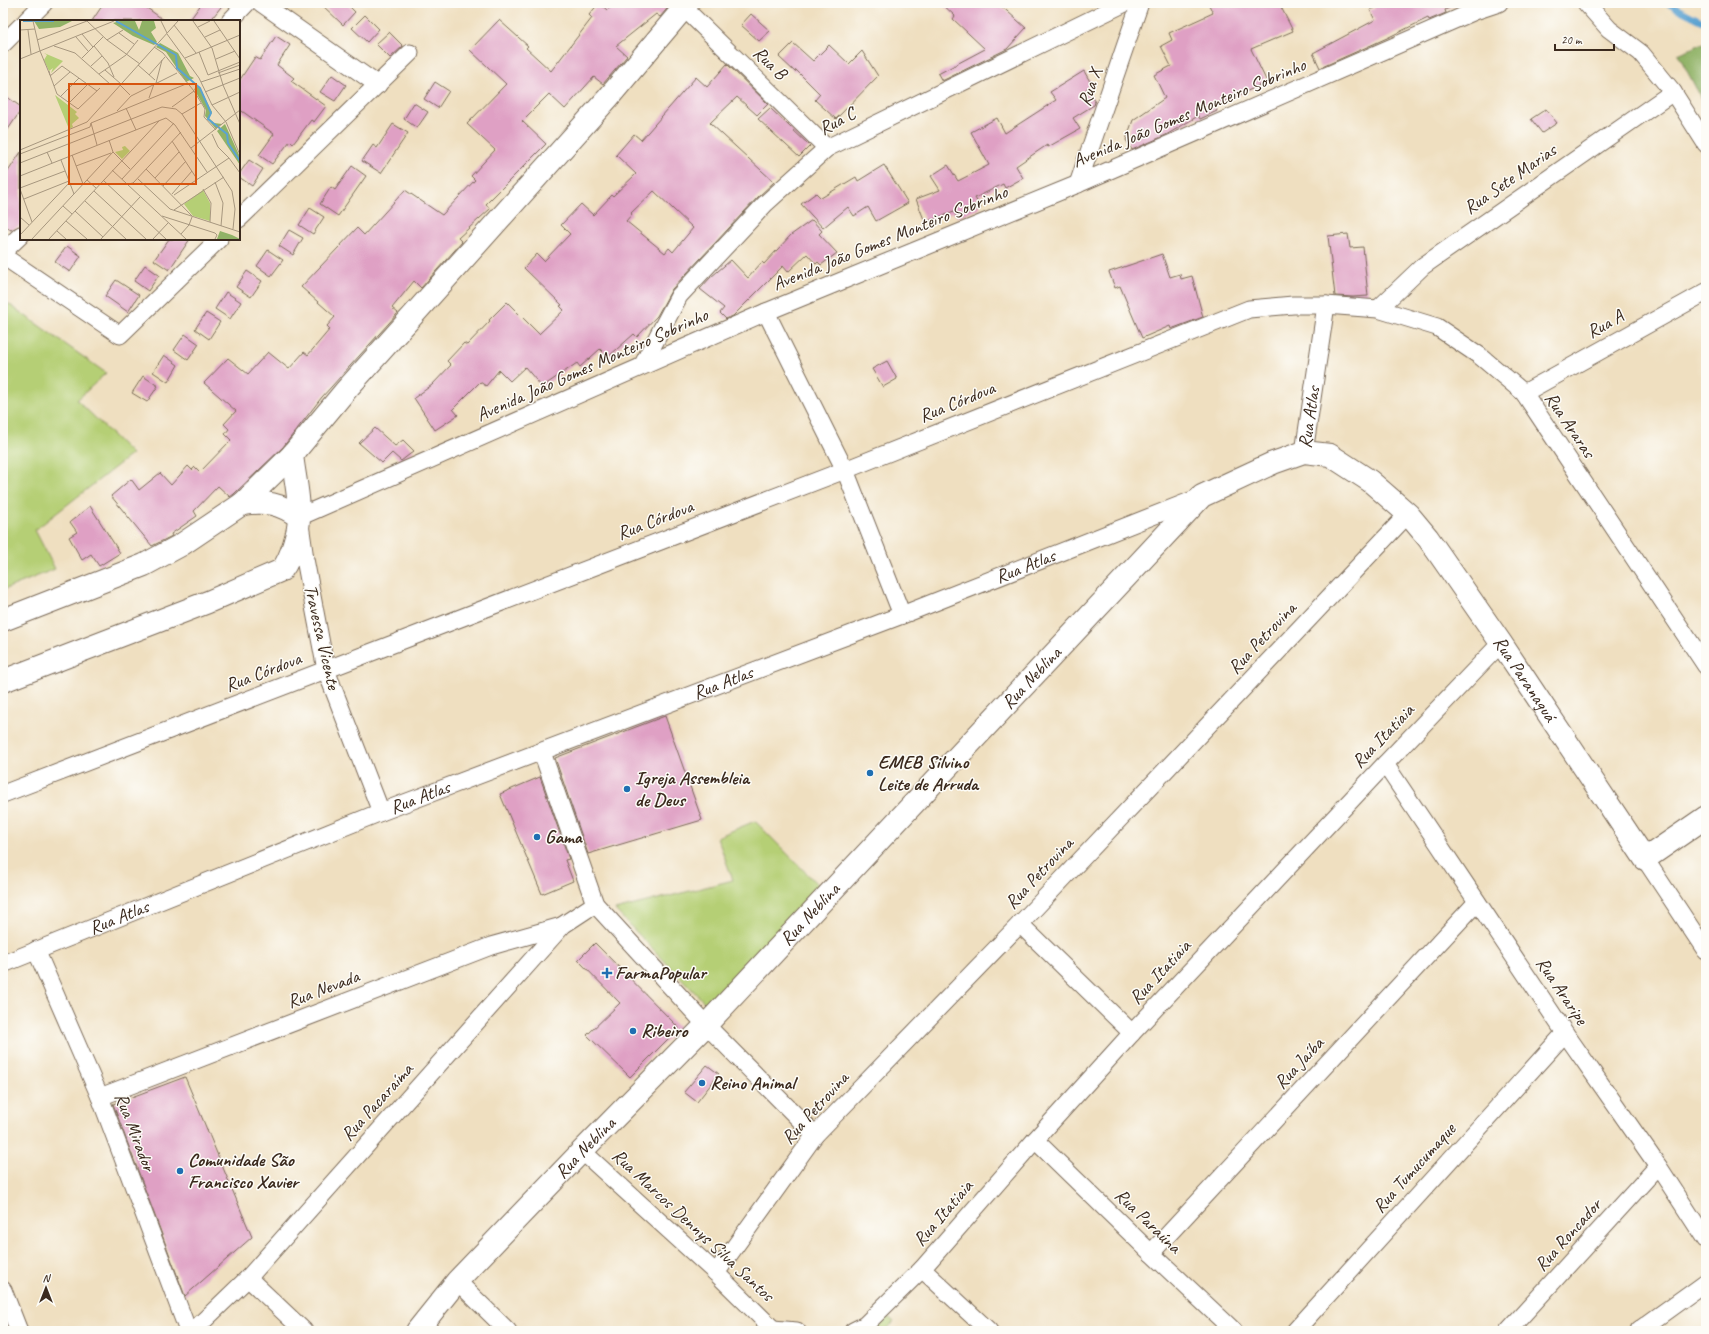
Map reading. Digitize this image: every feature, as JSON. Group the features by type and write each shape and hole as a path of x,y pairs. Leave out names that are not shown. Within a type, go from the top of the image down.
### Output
{"street":[{"path":"27,20 44,3"},
{"path":"231,20 247,3"},
{"path":"261,3 378,85"},
{"name":"Rua C","path":"642,366 679,296 766,204 827,148 1125,3"},
{"name":"Rua X","path":"1078,184 1140,3"},
{"name":"Avenida João Gomes Monteiro Sobrinho","path":"299,517 766,312 1078,184 1475,11 1499,3"},
{"path":"1586,3 1609,29 1641,53 1673,92 1706,144"},
{"path":"3,620 144,565 181,545 242,504 292,455 346,390 608,98 686,5"},
{"name":"Rua B","path":"686,5 827,148"},
{"path":"3,44 20,27"},
{"path":"240,218 410,53"},
{"name":"Rua Sete Marias","path":"1378,309 1422,266 1673,92"},
{"path":"3,252 20,237"},
{"path":"3,256 120,335 218,240"},
{"name":"Rua A","path":"1524,393 1706,292"},
{"name":"Rua Córdova","path":"3,794 845,470 1249,309 1293,305 1326,305"},
{"name":"Rua Araras","path":"1326,305 1378,309 1437,327 1480,356 1524,393 1706,666"},
{"name":"Rua Atlas","path":"3,964 381,812 902,615 1202,496 1273,463 1304,452 1326,305"},
{"path":"766,312 845,470 902,615"},
{"name":"Rua Paranaguá","path":"1304,452 1330,455 1370,481 1408,514 1428,538 1501,644 1706,951"},
{"name":"Travessa Vicente","path":"292,455 305,559 326,670 381,812"},
{"name":"Rua Neblina","path":"417,1331 457,1282 582,1151 706,1025 1202,496"},
{"path":"3,681 208,602 282,570 288,562 299,517 287,508 276,504 261,502 242,504"},
{"name":"Rua Petrovina","path":"716,1273 815,1135 1020,924 1408,514"},
{"name":"Rua Itatiaia","path":"853,1331 865,1325 922,1269 1035,1140 1132,1033 1385,764 1501,644"},
{"path":"542,752 595,904 706,1025 815,1135"},
{"name":"Rua Araripe","path":"1385,764 1565,1033 1658,1166 1706,1240"},
{"path":"1645,859 1706,817"},
{"name":"Rua Jaíba","path":"1151,1253 1477,902"},
{"name":"Rua Pacaraíma","path":"193,1331 248,1278 563,925 595,904"},
{"path":"1020,924 1132,1033"},
{"name":"Rua Nevada","path":"100,1097 491,946 563,925"},
{"name":"Rua Mirador","path":"36,950 100,1097 188,1331"},
{"name":"Rua Tumucumaque","path":"1295,1331 1565,1033"},
{"name":"Rua Paraúna","path":"1035,1140 1151,1253 1234,1331"},
{"name":"Rua Marcos Dennys Silva Santos","path":"582,1151 716,1273 774,1330"},
{"name":"Rua Roncador","path":"1508,1331 1658,1166"},
{"path":"922,1269 989,1331"},
{"path":"248,1278 304,1331"},
{"path":"457,1282 508,1331"},
{"path":"1638,1331 1706,1282"},
{"path":"5,1303 19,1331"},
{"path":"774,1330 797,1331"}],"green space":[{"path":"1706,42 1706,107 1678,54"},
{"path":"3,300 106,373 77,400 132,454 35,530 55,569 3,590"},
{"path":"755,821 824,891 709,1007 615,910 733,880 717,837"},
{"path":"886,1315 894,1322 885,1331 868,1331"}],"building":[{"path":"104,3 140,3 164,20 93,20"},
{"path":"202,3 224,3 211,20 190,20"},
{"path":"320,3 346,3 355,12 343,25"},
{"path":"599,3 607,10 617,3 672,3 660,17 656,14 616,46 627,56 603,84 594,77 565,109 549,94 522,121 546,144 486,204 490,209 458,238 462,242 421,288 414,281 392,308 398,313 322,397 283,447 230,497 218,486 194,511 197,516 171,534 172,536 152,546 111,496 131,479 139,490 160,473 171,485 188,466 192,470 195,467 200,472 231,440 225,434 229,429 224,424 236,411 204,383 228,358 248,374 268,352 289,369 304,352 308,355 330,329 327,326 335,317 301,287 357,228 364,235 405,190 442,215 475,180 471,176 495,150 467,124 506,84 470,50 499,20 528,46 526,48 551,71 592,18 589,15"},
{"path":"941,3 998,3 1026,28 1007,49 942,81 938,74 985,49 953,19 955,16"},
{"path":"1208,3 1279,3 1293,31 1251,49 1267,82 1215,106 1217,111 1200,119 1198,116 1166,135 1132,150 1126,140 1133,120 1165,98 1154,75 1171,66 1161,46 1172,40 1169,33 1213,13"},
{"path":"1372,3 1459,3 1445,10 1446,13 1429,20 1428,18 1320,68 1313,53 1375,20 1370,10 1375,8"},
{"path":"751,14 770,31 759,41 741,25"},
{"path":"365,15 379,29 367,42 352,28"},
{"path":"389,32 403,46 390,58 376,44"},
{"path":"276,36 290,45 277,65 294,78 291,81 326,106 314,122 311,120 293,144 290,141 272,164 259,155 274,134 240,110 240,80 255,57 260,60"},
{"path":"793,43 813,61 829,45 849,64 862,51 878,76 836,119 815,100 820,94 796,70 795,72 779,57"},
{"path":"727,64 768,104 757,115 737,97 710,123 774,182 758,197 672,289 657,316 637,337 634,334 608,357 600,349 580,367 577,363 542,387 525,367 510,381 499,370 486,386 480,382 453,409 458,415 435,430 414,398 432,385 451,365 447,361 464,343 467,345 507,302 539,334 564,310 560,306 562,305 524,268 537,254 544,261 570,234 561,225 581,204 593,215 612,195 613,196 636,174 616,155 634,134 641,140 696,77 707,87","holes":["654,191 693,228 673,252 669,248 665,253 626,221 632,214 631,213"]},
{"path":"1084,71 1092,85 1086,89 1095,102 1094,105 1073,118 1080,129 1048,147 1047,145 1016,166 1023,178 1005,188 1003,184 975,198 981,208 957,217 954,212 925,222 916,199 940,190 931,176 948,165 958,181 989,165 971,132 997,118 1005,133 1056,100 1050,92"},
{"path":"332,75 346,85 335,101 320,92"},
{"path":"435,82 449,91 438,108 424,99"},
{"path":"3,94 20,106 20,112 3,137"},
{"path":"414,103 428,112 417,128 404,119"},
{"path":"770,108 810,146 799,157 758,119"},
{"path":"1546,109 1557,123 1542,133 1531,119"},
{"path":"393,124 408,133 381,173 362,161 373,145 377,148"},
{"path":"20,154 20,226 11,230 3,225 3,179"},
{"path":"249,160 263,169 252,186 240,178 240,173"},
{"path":"884,165 908,203 876,221 868,207 854,216 848,207 823,228 801,204 816,193 821,198 856,177 858,181"},
{"path":"352,166 366,176 338,216 320,204 331,187 335,190"},
{"path":"310,208 324,217 313,234 299,225"},
{"path":"812,220 822,231 819,234 837,253 821,265 818,262 816,264 807,254 788,272 783,266 733,316 726,319 720,313 724,308 700,289 711,277 731,260 748,278 762,262 764,264 791,235"},
{"path":"289,230 303,238 293,255 279,246"},
{"path":"1348,234 1350,248 1363,247 1368,296 1335,296 1328,236"},
{"path":"168,240 189,240 169,270 154,260"},
{"path":"67,246 81,256 70,272 55,262"},
{"path":"268,250 283,260 271,276 257,266"},
{"path":"1162,254 1170,277 1180,274 1181,279 1192,276 1203,317 1171,329 1170,326 1142,338 1120,286 1115,288 1109,272"},
{"path":"145,265 159,275 148,291 134,281"},
{"path":"247,271 262,281 251,297 236,287"},
{"path":"116,280 139,295 128,312 105,296"},
{"path":"226,292 241,302 230,319 215,309"},
{"path":"206,313 220,322 209,339 195,329"},
{"path":"185,334 199,344 188,360 174,350"},
{"path":"164,355 178,365 168,382 153,372"},
{"path":"887,361 897,379 883,387 872,369"},
{"path":"143,376 158,386 147,402 132,393"},
{"path":"375,428 395,446 403,440 414,451 401,461 392,453 382,463 359,443"},
{"path":"90,506 120,553 99,566 91,554 82,560 69,537 77,532 70,522"},
{"name":"Igreja Assembleia de Deus","path":"665,716 702,820 588,854 555,758"},
{"name":"Gama","path":"540,777 569,859 565,860 573,881 542,894 500,794"},
{"name":"Ribeiro","path":"595,943 679,1028 630,1077 587,1035 620,1003 578,960"},
{"name":"Reino Animal","path":"707,1065 719,1074 697,1102 684,1092"},
{"name":"Comunidade São Francisco Xavier","path":"185,1077 252,1237 185,1296 113,1104"}],"waterway":[{"path":"1666,3 1706,23"}],"place":[{"name":"EMEB Silvino Leite de Arruda","path":"870,773"},
{"name":"Igreja Assembleia de Deus","path":"627,789"},
{"name":"Gama","path":"537,837"},
{"name":"FarmaPopular","path":"607,973"},
{"name":"Ribeiro","path":"633,1031"},
{"name":"Reino Animal","path":"702,1083"},
{"name":"Comunidade São Francisco Xavier","path":"180,1171"}]}
